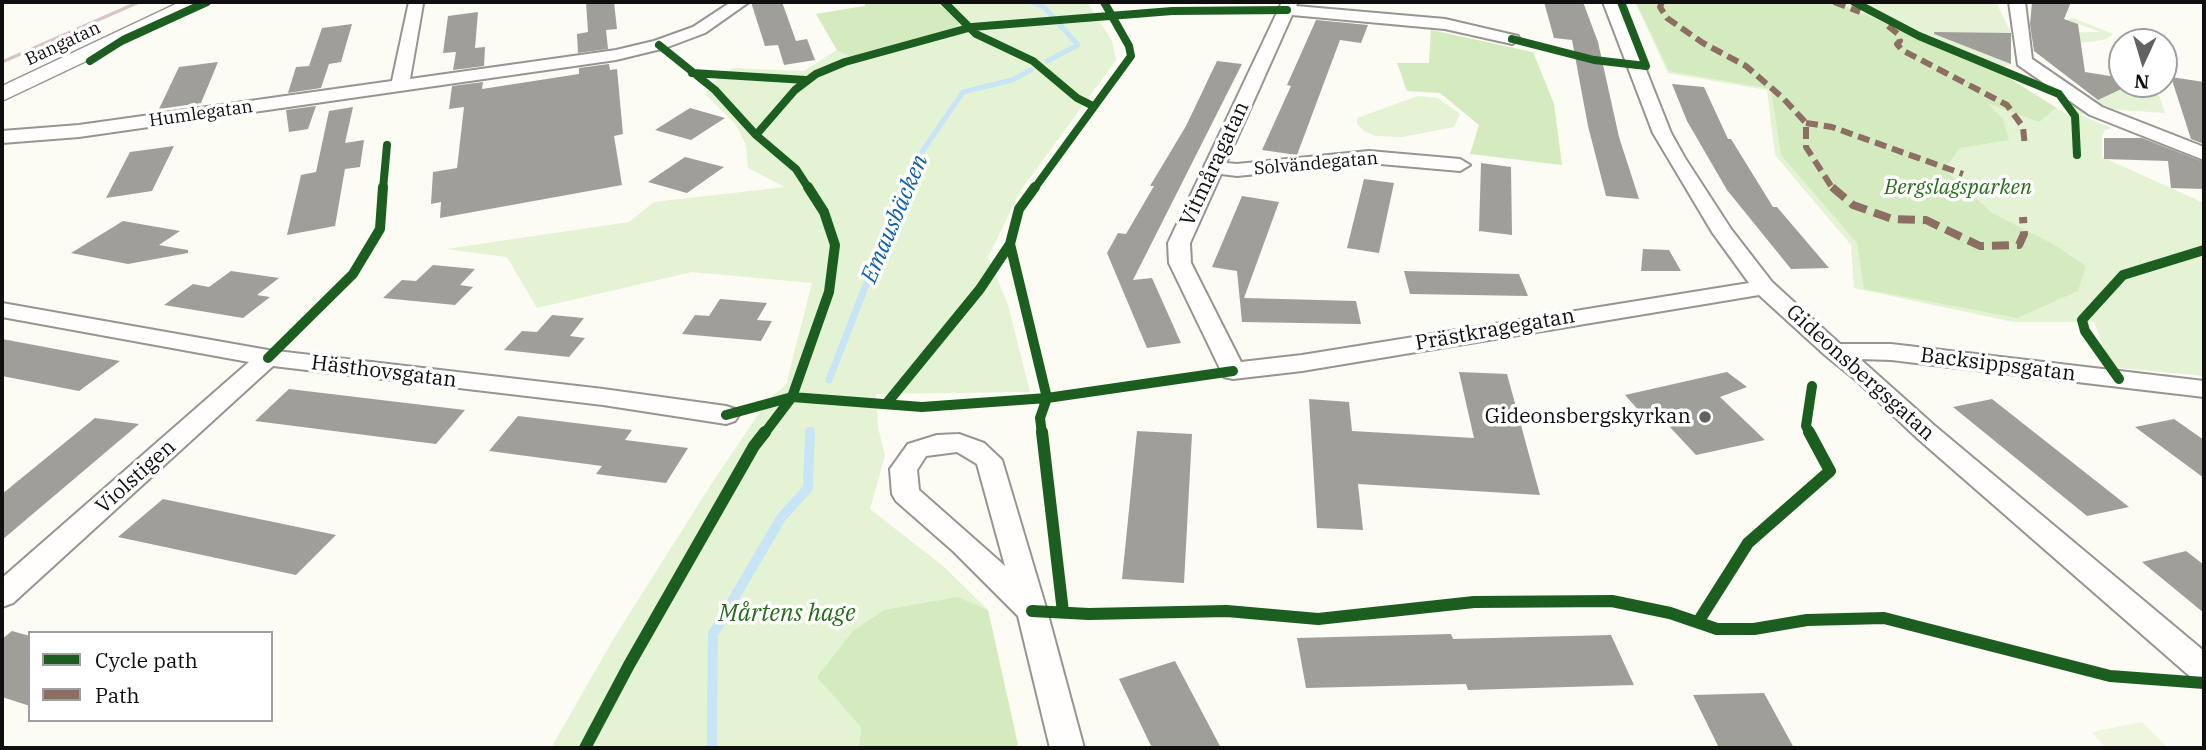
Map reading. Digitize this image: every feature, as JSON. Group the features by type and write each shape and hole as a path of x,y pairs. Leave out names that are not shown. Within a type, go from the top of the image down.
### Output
{"street":[{"name":"Bangatan","path":"2,94 195,2"},
{"name":"Humlegatan","path":"2,137 79,131 581,61 641,50 699,30 741,2"},
{"name":"Gideonsbergsgatan","path":"1611,2 1669,146 1723,232 1764,287 1834,351 1866,375 1926,432 2204,670"},
{"path":"2017,2 2024,61 2096,111 2204,155"},
{"path":"400,86 415,4"},
{"path":"1289,6 1445,24 1512,39"},
{"name":"Vitmåragatan","path":"1230,365 1180,262 1179,243 1289,6"},
{"name":"Solvändegatan","path":"1213,167 1237,170 1369,157 1461,165"},
{"name":"Prästkragegatan","path":"1230,365 1233,371 1302,363 1764,287"},
{"name":"Hästhovsgatan","path":"2,310 268,358 603,397 726,415"},
{"name":"Backsippsgatan","path":"1834,351 1891,352 2204,389"},
{"name":"Violstigen","path":"2,595 268,358"},
{"path":"1032,611 963,543 906,494 903,468 917,450 937,444 959,443 975,449 989,460 1032,611 1067,748"}],"green space":[{"name":"Mårtens hage","path":"866,2 1087,2 1112,41 1116,60 1021,190 988,257 1008,305 1030,392 876,394 878,427 885,455 870,509 943,566 988,610 1018,745 1014,748 551,748 614,638 712,483 768,400 786,385 812,283 692,272 537,308 507,257 446,249 629,222 654,202 785,187 748,168 746,145 736,125 705,94 716,80 733,68 804,71 837,50 816,14 865,6"},
{"path":"866,2 936,2 958,20 958,25 949,31 852,57 837,50 816,14 865,6"},
{"name":"Bergslagsparken","path":"1635,2 1842,2 1902,27 1857,2 1996,2 2011,33 1931,33 2011,64 2001,67 1940,43 1984,62 2076,120 2071,105 2087,111 2080,115 2112,128 2105,130 2102,136 2102,157 2204,203 2204,376 2111,367 2094,322 2013,322 1854,288 1851,245 1775,155 1767,90 1668,73"},
{"name":"Bergslagsparken","path":"1636,2 1834,2 1987,64 2056,108 2039,122 1987,103 2003,119 2009,140 1960,148 1944,169 1992,213 2053,244 2086,266 2078,291 2017,318 1864,289 1857,243 1781,155 1771,89 1669,71"},
{"path":"2073,18 2108,32 2108,38 2091,42 2044,43 2029,37 2030,33 2101,32 2067,20"},
{"path":"1431,30 1533,52 1554,104 1562,165 1470,154 1479,125 1440,93 1407,91 1397,63 1429,63"},
{"path":"2108,95 2108,98 2160,98 2165,113 2106,109 2091,98 2098,100"},
{"path":"1418,96 1438,98 1460,114 1454,127 1402,137 1376,136 1365,132 1357,124 1357,118"},
{"path":"958,597 988,610 1018,745 1014,748 859,748 861,727 817,677 853,631 884,610"},
{"path":"2142,722 2168,748 2106,748 2091,732"}],"building":[{"path":"586,2 614,2 617,29 606,30 608,49 578,53 577,34 588,32"},
{"path":"751,2 782,2 796,41 807,39 815,60 784,65 778,45 765,46"},
{"path":"1544,2 1583,2 1598,42 1619,137 1639,199 1606,196 1588,126 1572,40 1554,38"},
{"path":"2032,2 2071,2 2064,19 2078,24 2085,72 2108,76 2108,95 2098,100 2034,51 2030,24"},
{"path":"478,12 475,48 485,47 484,66 453,70 456,52 443,53 448,16"},
{"path":"1316,20 1368,25 1361,43 1340,40 1297,155 1262,150 1291,86 1287,85"},
{"path":"352,24 341,62 329,64 321,88 288,93 296,67 309,66 322,28"},
{"path":"2011,33 2011,64 1934,34"},
{"path":"1217,61 1242,64 1133,280 1152,278 1181,343 1147,348 1107,253 1118,233 1126,234 1154,186 1150,186 1186,126"},
{"path":"218,62 201,103 159,109 179,67"},
{"path":"609,64 610,70 617,69 623,134 614,136 622,185 440,218 441,202 431,204 433,172 457,168 464,107 449,109 452,86 483,82 482,89 579,74 579,68"},
{"path":"2178,78 2204,82 2204,144 2191,139 2178,98"},
{"path":"1672,84 1704,87 1728,139 1731,139 1773,207 1777,207 1829,268 1791,269 1727,190 1687,121"},
{"path":"316,106 308,129 289,132 286,110"},
{"path":"353,107 345,143 364,140 360,167 345,169 335,226 287,235 301,175 316,172 329,111"},
{"path":"690,108 725,118 691,140 655,130"},
{"path":"2104,138 2142,138 2204,162 2204,189 2171,188 2168,161 2104,159"},
{"path":"174,146 152,191 106,198 130,152"},
{"path":"685,157 724,167 687,193 648,182"},
{"path":"1481,163 1511,167 1512,235 1479,231"},
{"path":"1364,179 1394,183 1379,253 1347,248"},
{"path":"1242,196 1279,202 1244,298 1356,301 1361,324 1242,322 1237,271 1212,267"},
{"path":"123,221 180,231 159,245 188,250 188,253 128,264 71,253"},
{"path":"1643,249 1669,250 1681,271 1641,271"},
{"path":"433,265 475,269 460,285 473,287 455,305 383,298 402,280 416,281"},
{"path":"231,271 279,278 257,295 270,297 243,318 164,305 193,284 209,287"},
{"path":"1404,271 1519,274 1528,296 1410,294"},
{"path":"720,299 767,303 757,320 772,321 761,341 682,334 695,315 709,316"},
{"path":"552,315 584,318 570,336 585,338 569,357 504,350 522,331 537,332"},
{"path":"2,339 120,361 79,391 2,376"},
{"path":"1459,372 1507,374 1540,495 1358,484 1363,530 1317,528 1309,399 1349,402 1352,431 1474,438"},
{"name":"Gideonsbergskyrkan","path":"1727,372 1747,387 1720,397 1765,440 1696,455 1654,410 1641,413 1625,395"},
{"path":"289,389 465,410 436,444 255,421"},
{"path":"1992,399 2129,507 2087,516 1953,407"},
{"path":"518,416 632,430 625,440 688,448 666,483 596,474 602,466 489,451"},
{"path":"95,418 139,424 2,540 2,494"},
{"path":"2174,419 2204,440 2204,478 2135,427"},
{"path":"1137,431 1192,434 1184,583 1122,579"},
{"path":"163,499 336,535 296,575 118,537"},
{"path":"2186,551 2204,565 2204,613 2142,562"},
{"path":"12,631 28,635 28,705 2,697 2,639"},
{"path":"1451,634 1453,639 1611,635 1634,685 1468,690 1466,684 1306,688 1297,638"},
{"path":"1175,661 1221,748 1152,748 1119,679"},
{"path":"1764,693 1794,748 1719,748 1693,695"}],"waterway":[{"name":"Emausbäcken","path":"1031,2 1044,7 1054,18"},
{"name":"Emausbäcken","path":"1047,61 1078,45 1060,25"},
{"name":"Emausbäcken","path":"904,189 913,165 963,92 1012,80 1031,70"},
{"name":"Emausbäcken","path":"829,380 904,187"},
{"name":"Emausbäcken","path":"712,745 713,634 781,518 808,488 810,432"}],"railway":[{"path":"2,62 139,2"}],"marked path":[{"path":"1662,2 1660,7 1667,18 1703,43 1746,66 1783,98 1806,123 1806,147 1834,190 1853,205 1892,219 1926,220 1980,246 2019,245 2024,234 2023,217"},
{"path":"1834,2 1860,12"},
{"path":"1888,26 1898,34 1900,41 1897,44 1902,50 2007,105 2023,127 2025,147"},
{"path":"1806,123 1832,127 1963,174"}],"cycle path":[{"path":"90,61 123,40 207,2"},
{"path":"944,2 976,34 1033,61 1077,98 1093,106"},
{"path":"887,403 980,289 1010,244 1019,209 1131,56 1129,46 1104,2"},
{"path":"1512,39 1594,60 1646,66 1621,2"},
{"path":"1854,2 1919,36 2059,94 2075,116 2077,155"},
{"path":"756,135 795,90 816,74 845,62 972,27 1172,11 1287,10"},
{"path":"585,748 629,665 754,446 792,397 829,292 835,245 824,212 796,169 756,135 715,90 659,45"},
{"path":"692,73 806,80"},
{"path":"268,358 353,274 380,229 387,145"},
{"path":"1010,244 1047,398 1040,418 1063,612"},
{"path":"2119,379 2085,331 2082,320 2123,275 2204,250"},
{"path":"726,415 792,397 922,407 1047,398 1233,371"},
{"path":"1698,622 1748,543 1830,471 1806,426 1812,386"},
{"path":"1032,611 1089,614 1227,611 1318,619 1474,602 1612,601 1670,613 1717,629 1754,629 1807,620 1884,618 2110,676 2204,683"}],"place":[{"name":"Gideonsbergskyrkan","path":"1705,417"}]}
